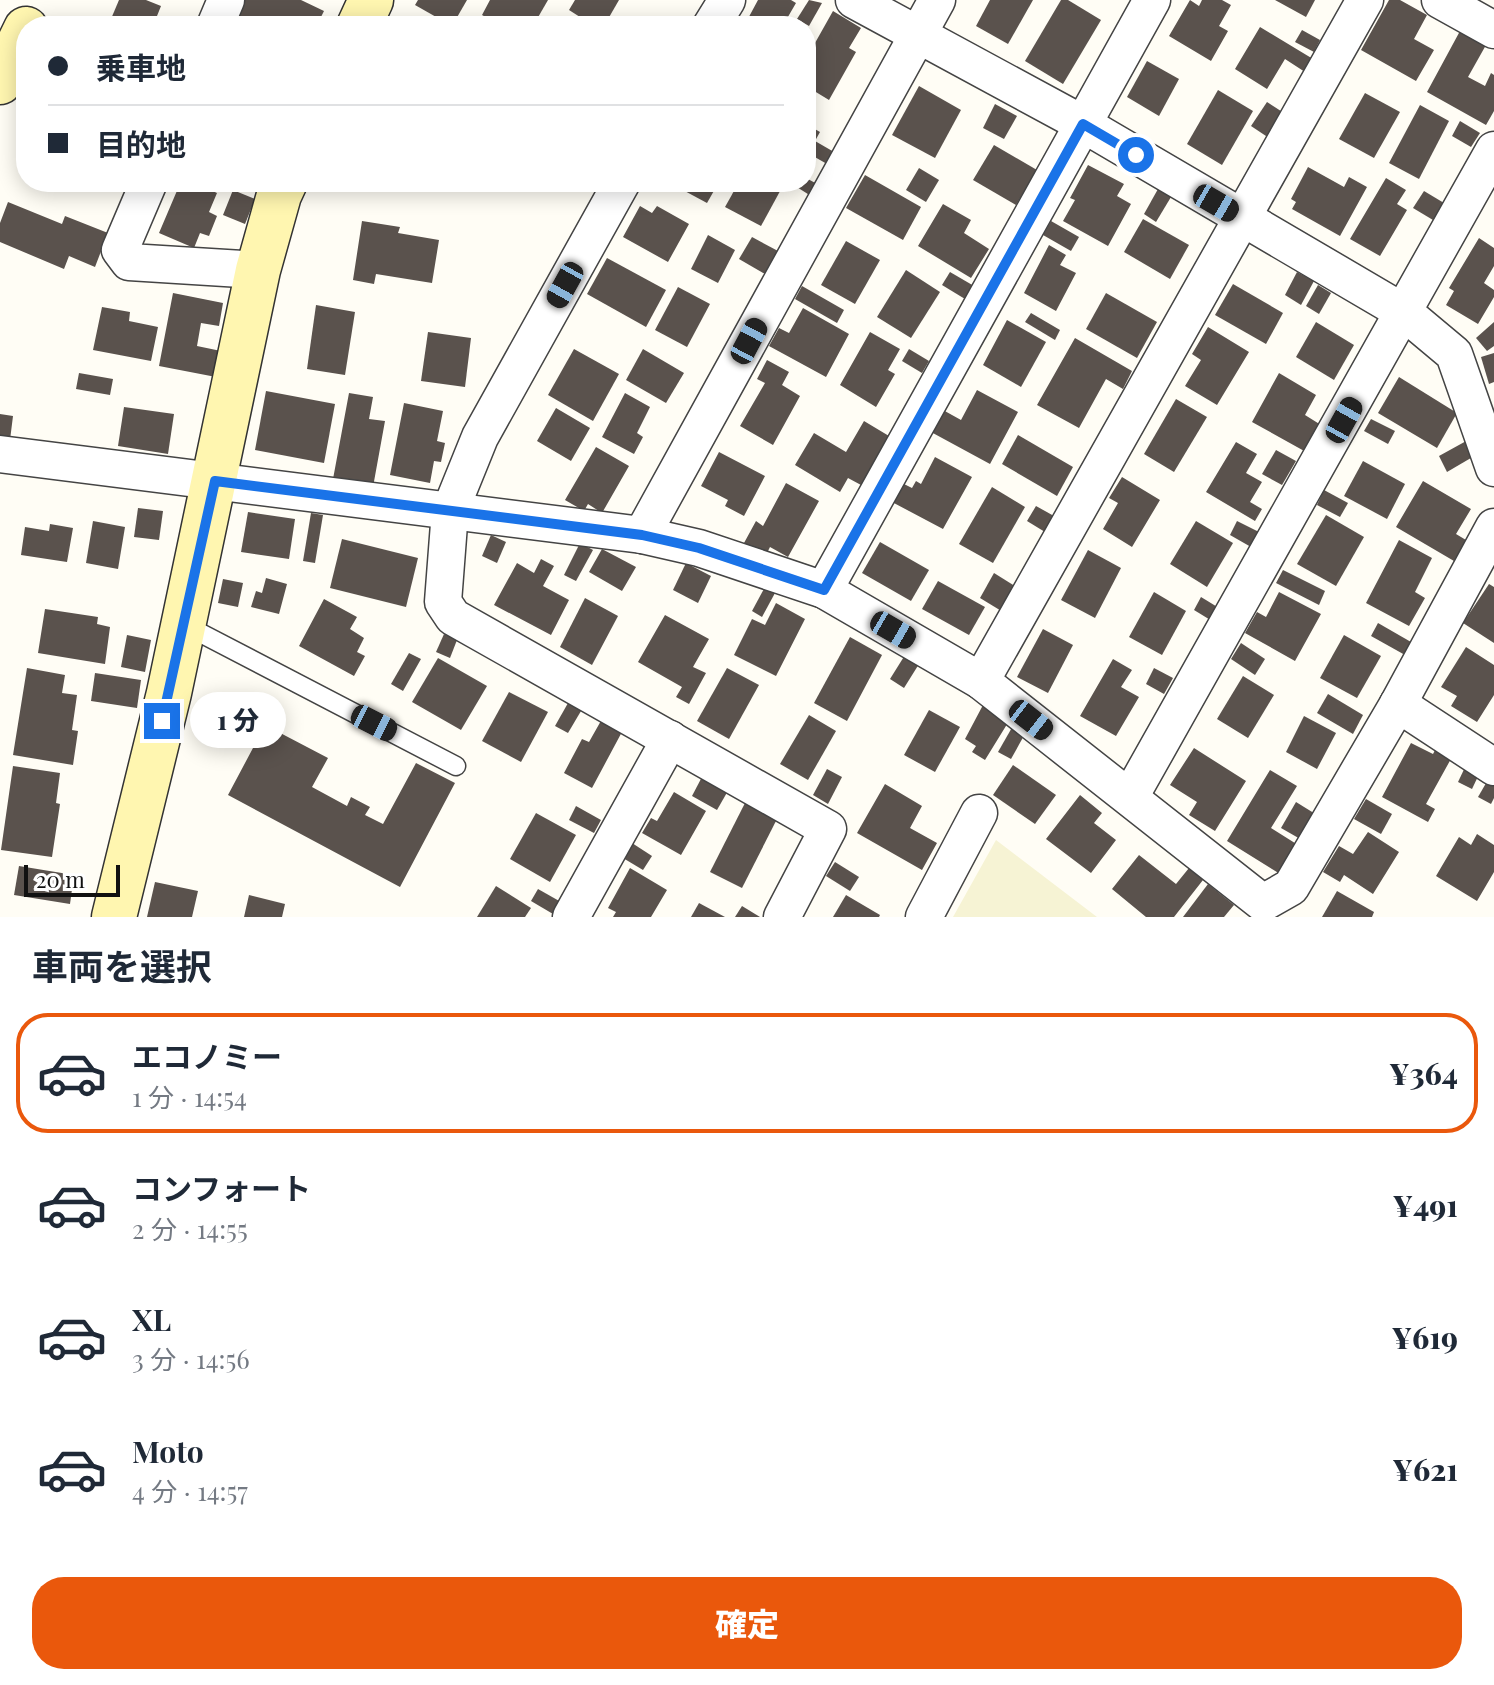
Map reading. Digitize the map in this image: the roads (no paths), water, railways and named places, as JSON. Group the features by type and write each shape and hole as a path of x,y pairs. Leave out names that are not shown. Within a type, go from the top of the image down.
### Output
{"street":[{"path":"854,0 1083,124 1405,313 1454,354 1494,468"},
{"path":"642,535 937,0"},
{"path":"824,590 1152,0"},
{"path":"981,681 1365,0"},
{"path":"1440,0 1494,30"},
{"path":"0,82 16,50"},
{"path":"1130,797 1494,150"},
{"path":"145,192 120,250 129,262 258,270"},
{"path":"114,917 184,625 258,270 282,192"},
{"path":"616,192 480,437 450,511 443,602 453,617 828,829 782,917"},
{"path":"0,454 642,535 699,548 824,590 981,681 1263,903 1291,887 1398,704 1494,527"},
{"path":"1398,704 1494,767"},
{"path":"571,917 670,739"},
{"path":"924,917 979,813"}],"lane":[{"path":"184,625 456,766"}]}
